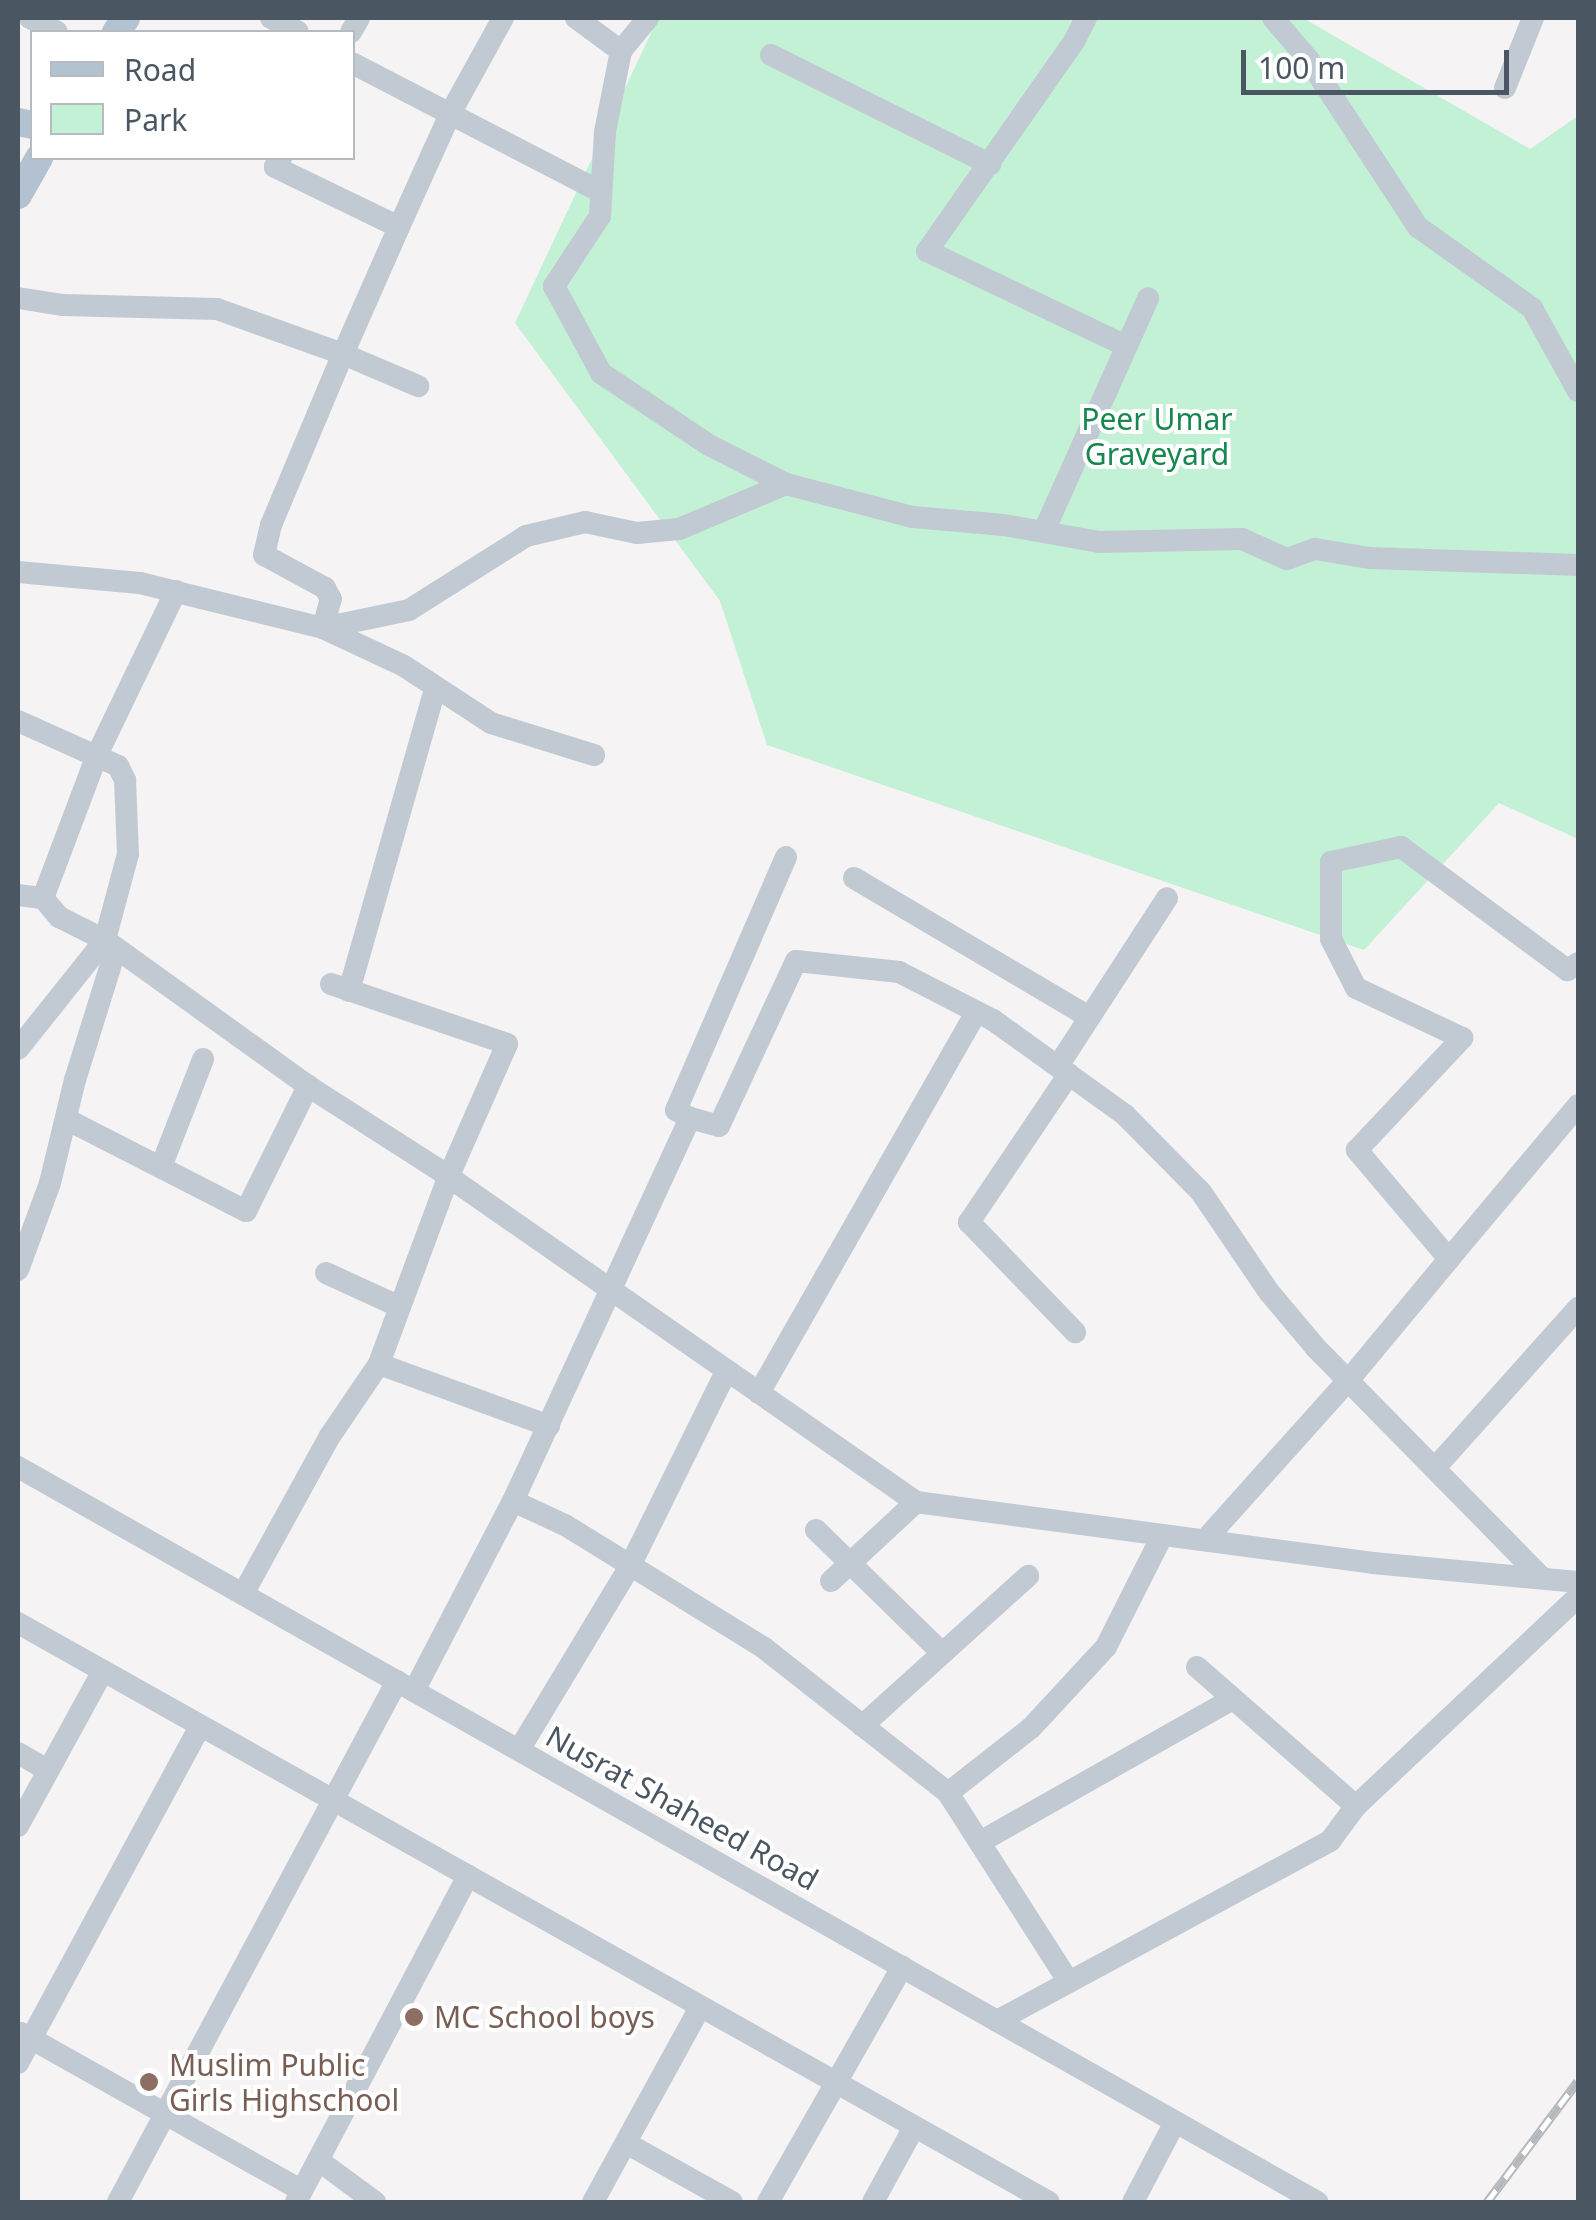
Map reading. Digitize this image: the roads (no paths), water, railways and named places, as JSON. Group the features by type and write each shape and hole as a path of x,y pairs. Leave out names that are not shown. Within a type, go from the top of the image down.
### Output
{"main road":[{"path":"18,195 38,160"}],"street":[{"path":"30,18 53,30"},
{"path":"271,18 294,30"},
{"path":"323,628 331,599 325,588 272,563 264,555 264,543 450,114 503,18"},
{"path":"576,18 621,50"},
{"path":"648,18 621,50 604,132 600,216 554,286 600,373 709,445 786,484 913,518 1044,530 1100,542 1242,539 1288,559 1316,549 1370,558 1578,565"},
{"path":"1086,18 1075,40 927,251 1124,345"},
{"path":"1273,18 1308,59 1418,227 1532,308 1578,391"},
{"path":"1505,88 1532,18"},
{"path":"771,56 990,164"},
{"path":"355,65 601,192"},
{"path":"280,160 275,167 399,227"},
{"path":"18,298 63,305 217,309 343,354 418,386"},
{"path":"1044,530 1148,298"},
{"path":"323,628 409,610 526,536 586,522 637,534 679,530 786,484"},
{"path":"18,572 140,582 323,628 404,666 490,723 594,755"},
{"path":"42,898 97,755 176,591"},
{"path":"242,1594 330,1436 379,1364 448,1178 507,1044 340,987 434,689"},
{"path":"18,721 118,766 125,780 125,875 110,944 50,1182 18,1270"},
{"path":"1449,1259 1358,1150 1462,1038 1356,988 1331,938 1331,862 1401,848 1567,970 1578,963"},
{"path":"786,857 676,1110 719,1126 796,961 899,972 976,1012 1125,1115 1201,1192 1269,1292 1347,1382 1540,1576"},
{"path":"854,878 1090,1017"},
{"path":"18,895 42,898 59,916 110,944 308,1086 448,1178 916,1502 1373,1563 1578,1582"},
{"path":"1075,1332 969,1222 1064,1070 1090,1017 1167,898"},
{"path":"18,1049 110,944"},
{"path":"759,1393 976,1012"},
{"path":"161,1167 203,1059"},
{"path":"66,1119 246,1211 308,1086"},
{"path":"1205,1540 1347,1382 1578,1105"},
{"path":"118,2202 333,1800 514,1501 690,1118"},
{"path":"326,1273 400,1307"},
{"path":"1436,1468 1578,1308"},
{"path":"379,1364 549,1426"},
{"path":"519,1750 630,1566 726,1372"},
{"name":"Nusrat Shaheed Road","path":"18,1467 1311,2201"},
{"path":"514,1501 564,1525 764,1648 948,1793 1069,1982"},
{"path":"831,1581 916,1502"},
{"path":"816,1530 942,1653"},
{"path":"948,1793 1031,1728 1106,1647 1162,1536"},
{"path":"862,1726 1028,1576"},
{"path":"997,2021 1330,1841 1356,1806 1578,1597"},
{"path":"18,1624 1049,2202"},
{"path":"1198,1667 1356,1806"},
{"path":"18,1826 103,1672"},
{"path":"980,1842 1231,1700"},
{"path":"18,2063 24,2035 200,1726"},
{"path":"18,1753 48,1770"},
{"path":"24,2035 299,2197 468,1876"},
{"path":"768,2202 902,1967"},
{"path":"596,2201 700,2006"},
{"path":"1132,2202 1176,2122"},
{"path":"873,2202 914,2127"},
{"path":"626,2143 732,2202"},
{"path":"318,2160 375,2202"}],"railway":[{"path":"1487,2202 1578,2081"}],"place":[{"name":"MC School boys","path":"414,2017"},
{"name":"Muslim Public Girls Highschool","path":"149,2082"}],"park label":[{"name":"Peer Umar Graveyard","path":"1157,436"}]}
